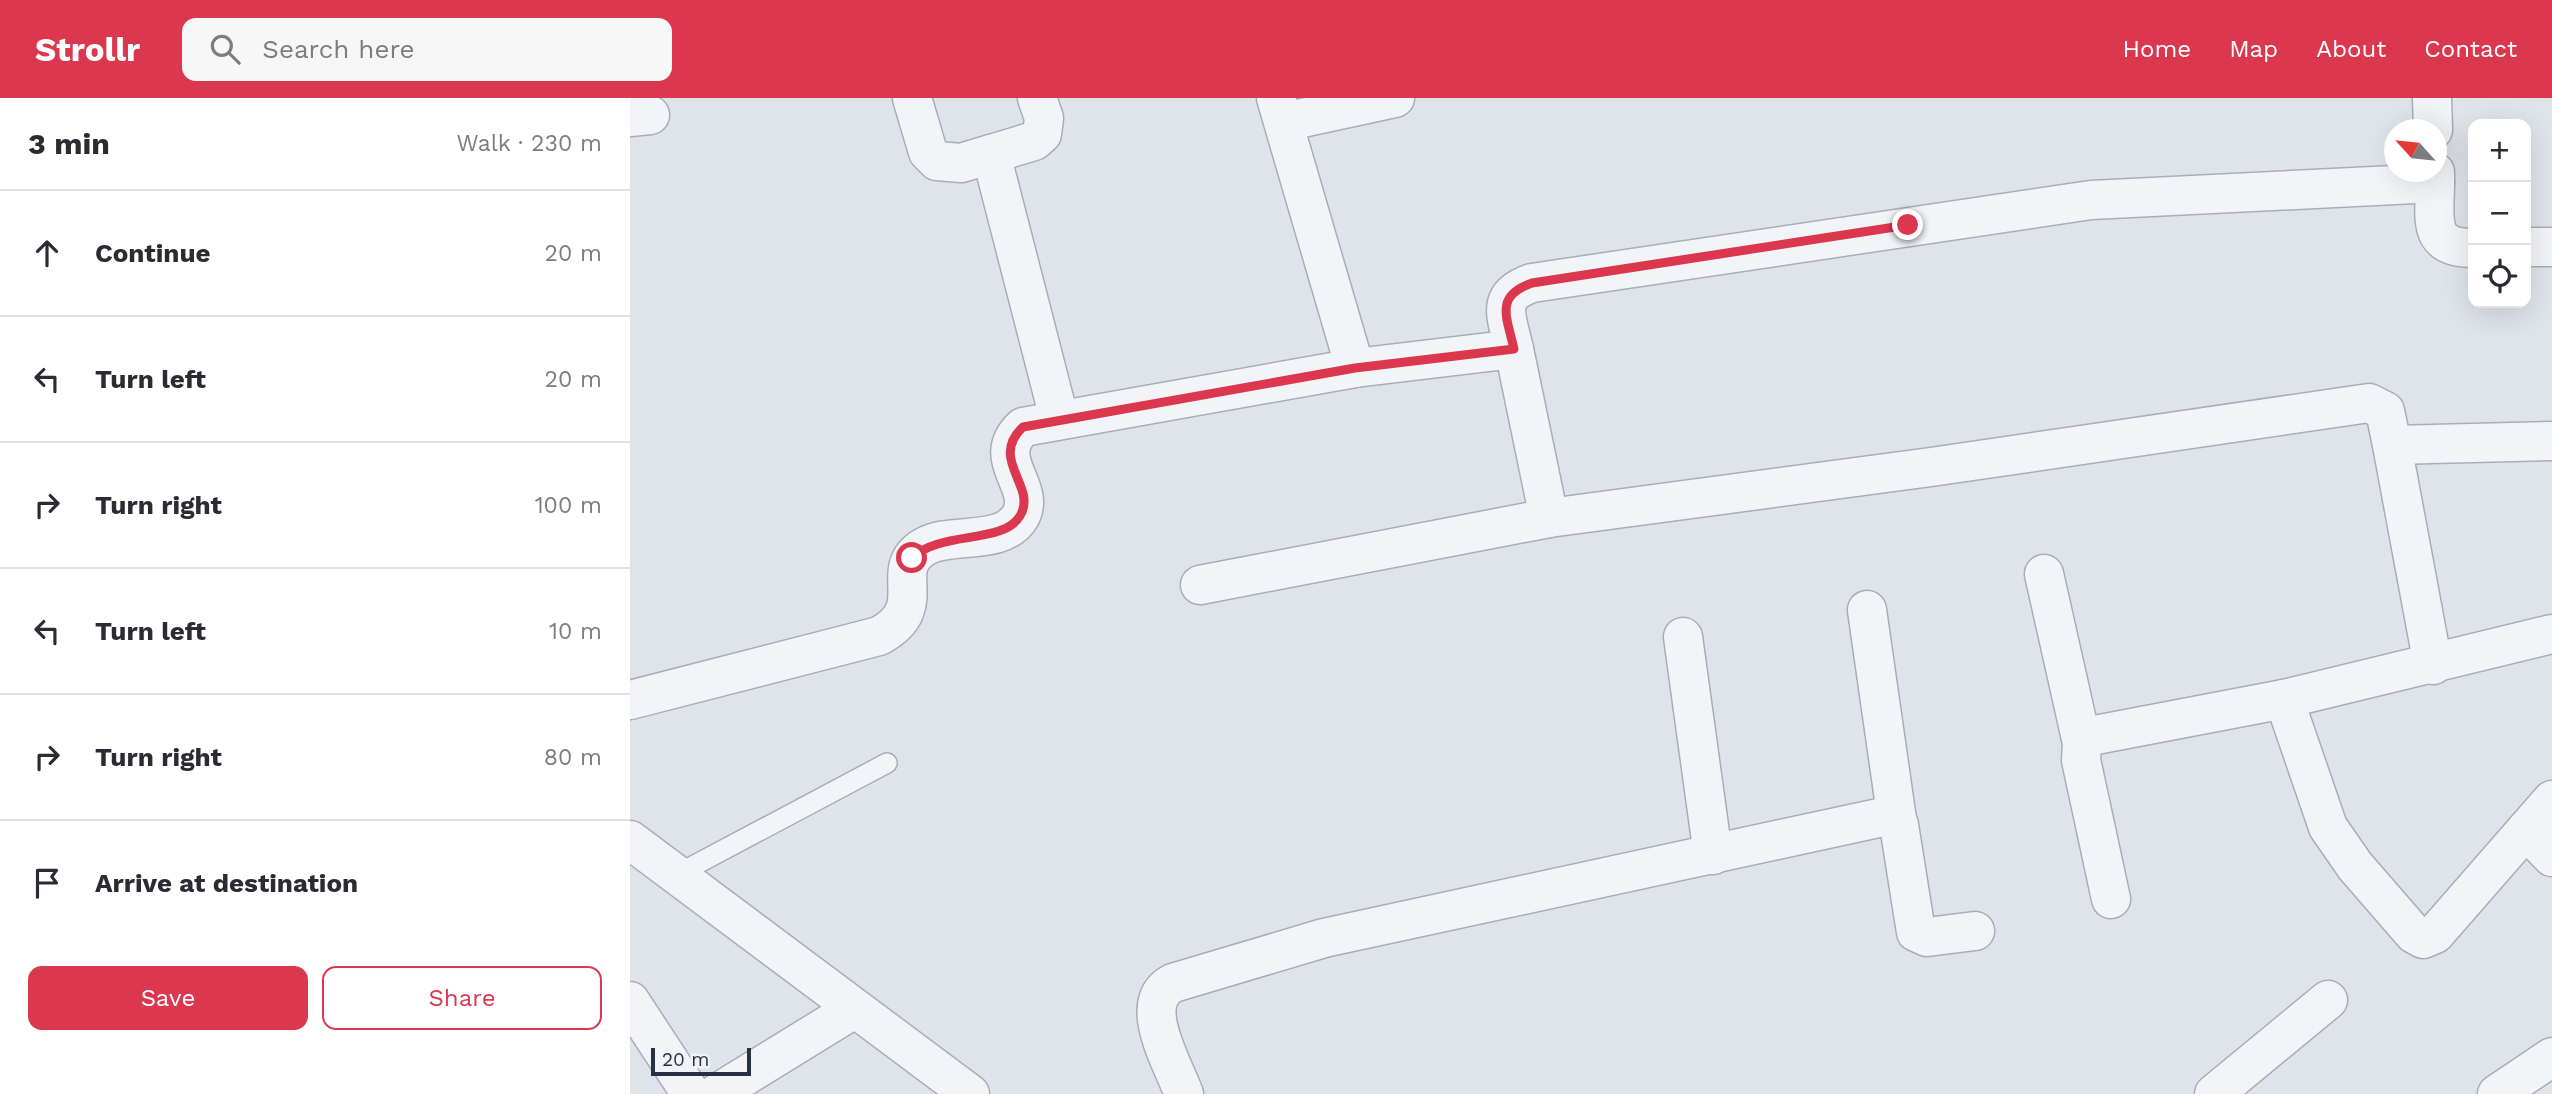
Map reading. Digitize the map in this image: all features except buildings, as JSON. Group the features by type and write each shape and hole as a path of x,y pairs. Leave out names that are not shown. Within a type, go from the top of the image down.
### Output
{"street":[{"path":"912,98 928,152 937,161 961,163 1034,141 1042,134 1044,118 1037,98"},
{"path":"1355,368 1280,110 1395,98"},
{"path":"2432,98 2433,119"},
{"path":"991,154 1059,418"},
{"path":"1549,518 1505,310 1507,298 1516,289 1532,283 2091,200 2384,180"},
{"path":"2435,182 2435,230 2440,239 2449,245 2468,247"},
{"path":"2531,247 2552,247"},
{"path":"630,700 879,636 893,629 904,618 908,607 907,571 912,558 924,548 1001,532 1020,516 1025,503 1009,453 1012,438 1023,427 1059,418 1355,368 1514,349"},
{"path":"1200,585 1549,518 1931,467 2369,403 2385,411 2433,665"},
{"path":"2392,445 2552,441"},
{"path":"2044,574 2082,743 2081,760 2111,899"},
{"path":"1867,610 1916,932 1927,937 1976,931"},
{"path":"2082,743 2094,733 2284,699 2552,634"},
{"path":"1683,637 1713,855"},
{"path":"2284,699 2328,827 2355,866 2414,934 2423,939 2435,934 2552,800"},
{"path":"1184,1094 1155,1019 1156,1001 1163,988 1173,982 1324,938 1883,817 1897,820"},
{"path":"2526,830 2552,857"},
{"path":"631,843 678,874 970,1094"},
{"path":"2214,1094 2328,1000"},
{"path":"630,1001 712,1094 854,1009"},
{"path":"2497,1094 2552,1057"}],"lane":[{"path":"678,874 887,763"}],"route":[{"path":"912,558 924,548 938,542 1001,532 1020,516 1025,503 1009,453 1012,438 1023,427 1059,418 1355,368 1514,349 1505,310 1507,298 1516,289 1532,283 1908,225"}]}
